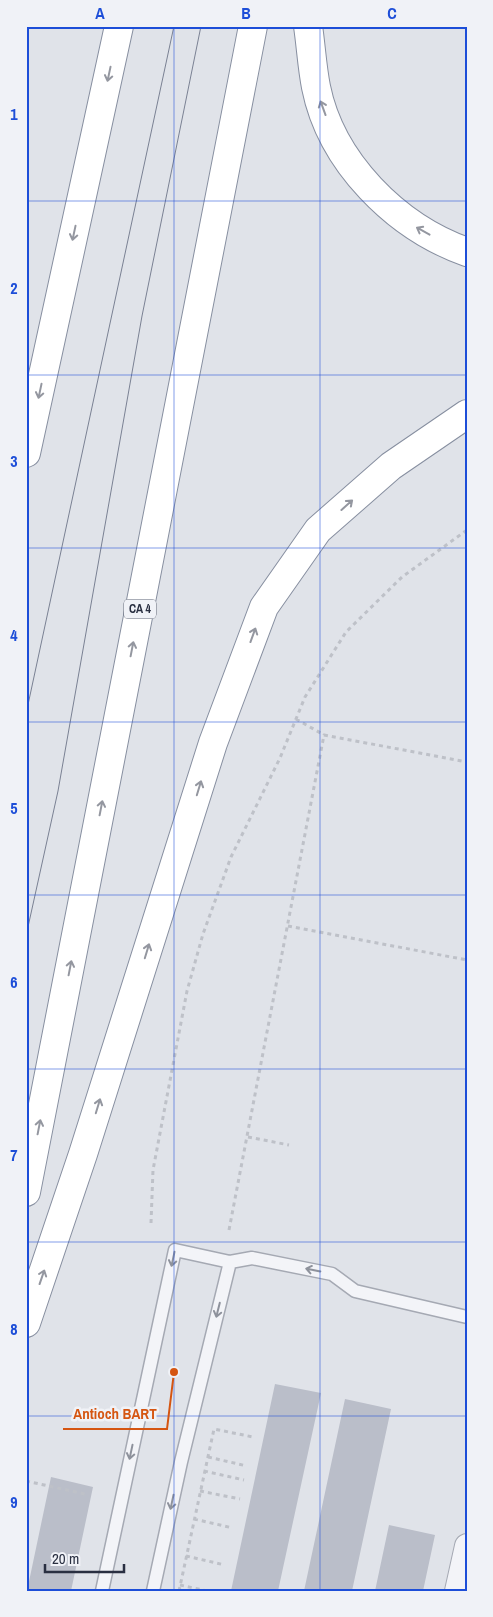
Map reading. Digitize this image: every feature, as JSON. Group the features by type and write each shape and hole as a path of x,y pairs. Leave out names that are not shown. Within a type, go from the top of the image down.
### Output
{"highway":[{"path":"26,453 119,26"},
{"name":"CA 4","path":"26,1192 253,26"},
{"path":"308,26 316,88 341,150 356,174 415,227 449,246 467,252"},
{"path":"26,1323 83,1154 213,743 264,607 318,530 391,466 467,414"}],"street":[{"path":"457,1591 467,1546"}],"lane":[{"path":"102,1591 175,1250 230,1262 252,1258 332,1274 355,1291 467,1317"},
{"path":"153,1591 181,1462 230,1262"}],"path":[{"path":"151,1223 153,1170 187,991 203,934 231,857 280,758 305,697 346,632 402,577 467,530"},
{"path":"296,719 324,735 467,762"},
{"path":"229,1230 324,735"},
{"path":"288,926 467,960"},
{"path":"248,1137 289,1145"},
{"path":"178,1591 214,1429 253,1437"},
{"path":"208,1457 247,1466"},
{"path":"204,1471 244,1480"},
{"path":"26,1481 85,1494"},
{"path":"200,1491 240,1499"},
{"path":"194,1519 233,1528"},
{"path":"186,1556 225,1565"},
{"path":"180,1585 207,1591"}],"building":[{"path":"275,1384 321,1393 278,1591 231,1591"},
{"path":"345,1399 391,1409 352,1591 304,1591"},
{"path":"51,1477 93,1487 71,1591 27,1591"},
{"path":"389,1525 435,1535 423,1591 375,1591"}],"tram line":[{"path":"26,714 174,26"},
{"path":"26,936 58,791 142,316 201,26"}],"place":[{"name":"Antioch BART","path":"174,1372"}]}
